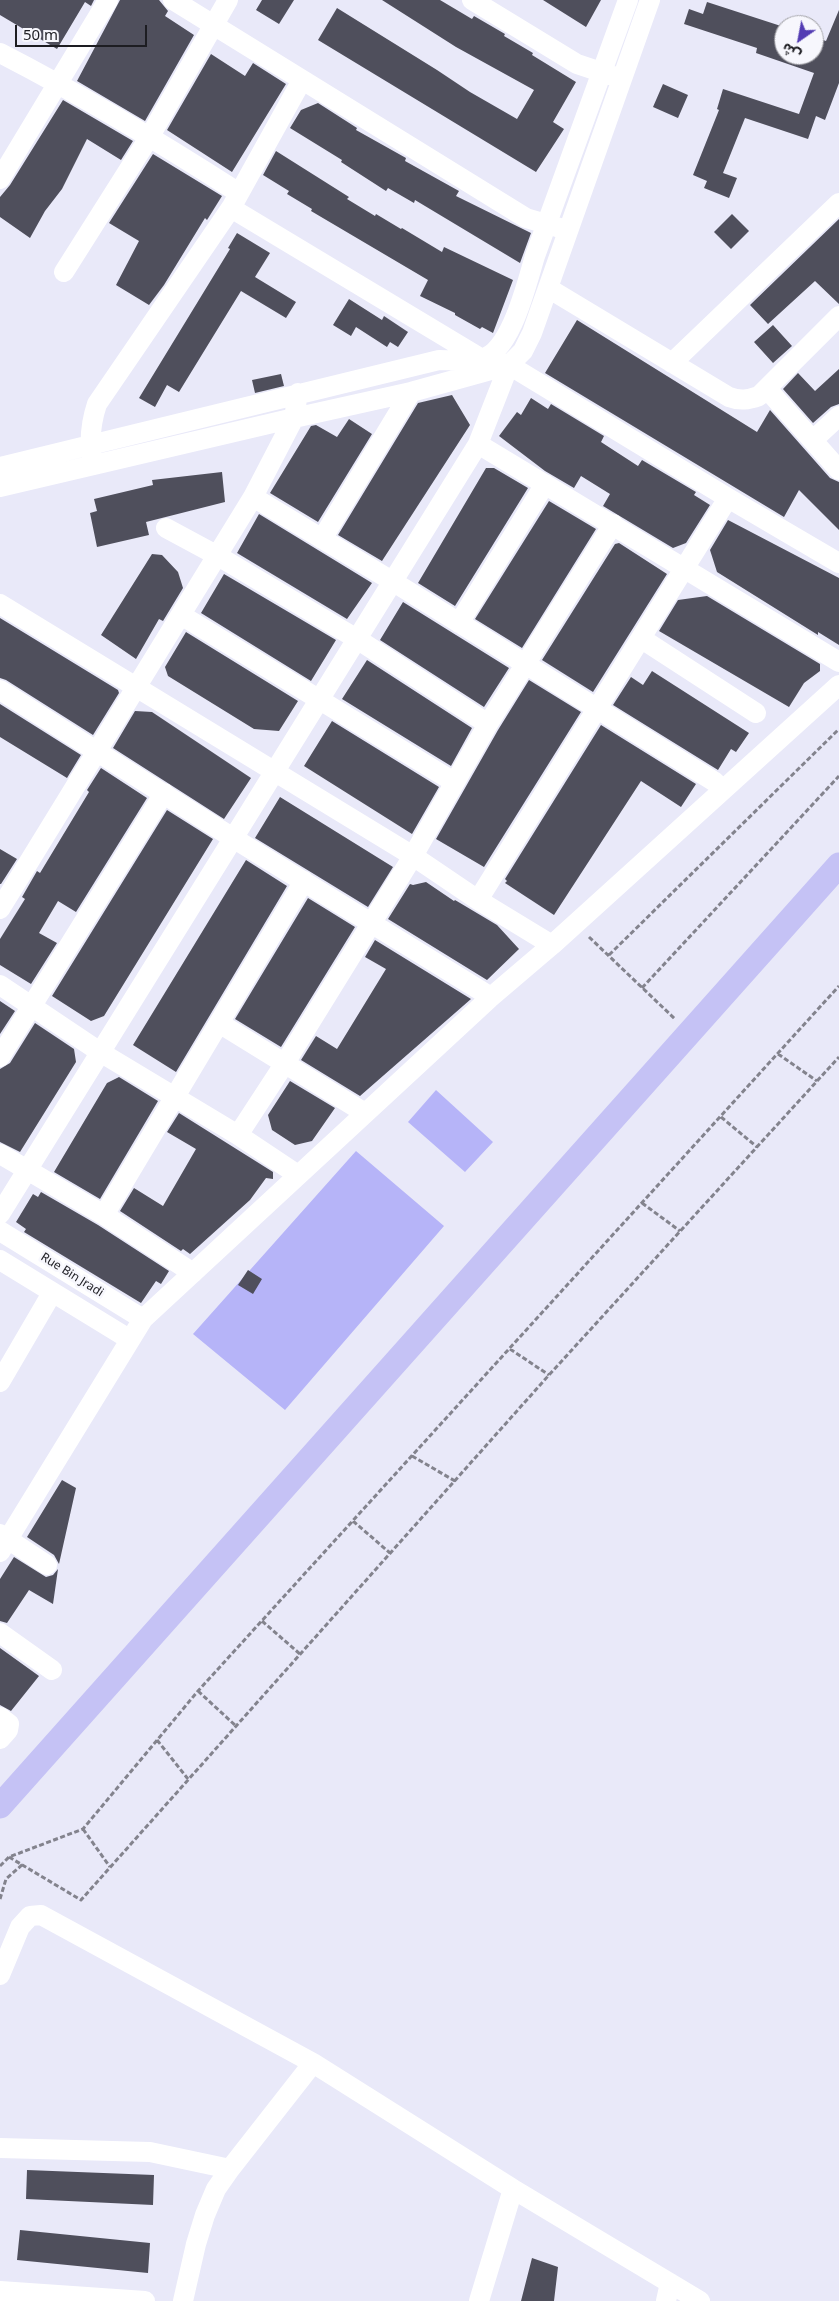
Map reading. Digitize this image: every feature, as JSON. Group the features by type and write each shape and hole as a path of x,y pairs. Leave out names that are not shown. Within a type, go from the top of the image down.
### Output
{"main road":[{"path":"0,1806 839,865"}],"street":[{"path":"0,179 108,0"},
{"path":"173,0 526,218 568,230"},
{"path":"64,272 150,136 228,0"},
{"path":"472,0 577,64 622,79"},
{"path":"482,359 498,349 511,326 628,0"},
{"path":"0,1214 478,444 509,365 523,351 532,333 650,0"},
{"path":"0,53 59,83 150,136 235,201 482,359"},
{"path":"92,466 90,446 92,420 97,404 235,201 302,80"},
{"path":"672,363 839,203"},
{"path":"548,288 729,397 739,400 754,398 767,389 839,316"},
{"path":"0,467 438,360 482,359 509,365 839,563"},
{"path":"0,488 411,392 509,365"},
{"path":"767,389 839,470"},
{"path":"322,539 411,392"},
{"path":"3,899 137,688 253,497 294,418 298,393"},
{"path":"813,440 839,416"},
{"path":"478,444 839,662"},
{"path":"459,623 545,484"},
{"path":"253,497 715,782"},
{"path":"478,900 642,640 728,498"},
{"path":"238,1135 285,1063 413,856 488,724 613,524"},
{"path":"166,528 218,556 356,639 488,724"},
{"path":"0,604 413,856 478,900 552,946"},
{"path":"181,614 454,782"},
{"path":"642,640 756,713"},
{"path":"47,1565 2,1542 143,1319 491,997 552,946 839,685"},
{"path":"0,690 233,838 491,997"},
{"path":"0,1057 164,793"},
{"path":"104,1215 304,881"},
{"path":"0,985 100,1052 238,1135 298,1175"},
{"path":"219,1023 365,1113"},
{"path":"0,1154 104,1215 193,1273"},
{"name":"Rue Bin Jradi","path":"0,1231 143,1319"},
{"name":"Rue Bin Jradi","path":"0,1260 129,1339"},
{"path":"0,1382 52,1293"},
{"path":"0,1633 52,1670"},
{"path":"0,1717 9,1724 8,1730 0,1739"},
{"path":"0,1975 20,1927 30,1916 41,1915 313,2063 513,2189 668,2292 700,2301"},
{"path":"183,2301 205,2215 216,2189 313,2063"},
{"path":"0,2148 150,2152 230,2169"},
{"path":"480,2301 513,2189"},
{"path":"0,2291 145,2301"}],"path":[{"path":"609,955 839,729"},
{"path":"642,988 839,776"},
{"path":"576,924 690,1033"},
{"path":"0,1866 9,1856 83,1829 198,1691 839,986"},
{"path":"778,1054 817,1081"},
{"path":"9,1856 81,1900 549,1374 839,1056"},
{"path":"721,1117 757,1147"},
{"path":"642,1203 680,1231"},
{"path":"509,1349 549,1374"},
{"path":"412,1456 455,1481"},
{"path":"353,1521 390,1553"},
{"path":"262,1621 300,1654"},
{"path":"198,1691 236,1726"},
{"path":"157,1740 188,1779"},
{"path":"83,1829 110,1867"},
{"path":"0,1899 6,1879 23,1864"}],"shaded area":[{"path":"436,1090 493,1142 465,1172 408,1122"},
{"path":"356,1151 444,1226 285,1410 193,1334"}],"building":[{"path":"0,0 94,0 91,6 85,2 57,49 0,15"},
{"path":"120,0 159,0 168,11 165,16 194,35 145,121 77,81"},
{"path":"262,0 294,0 279,24 256,10"},
{"path":"382,0 440,0 472,19 474,16 505,34 504,36 533,53 532,55 576,82 553,122 564,129 536,172 318,40 337,8 470,92 517,119 534,90 456,47"},
{"path":"543,0 601,0 586,27"},
{"path":"707,2 774,24 774,59 756,53 757,48 684,24 689,9 703,14"},
{"path":"839,10 839,83 825,120 816,116 808,139 745,118 723,173 737,178 729,198 704,188 707,181 693,175 719,110 717,109 723,89 799,114 814,73 791,65 824,65 824,40 826,41"},
{"path":"211,54 245,76 253,63 286,84 232,172 167,130"},
{"path":"663,84 688,95 678,118 653,107"},
{"path":"63,100 133,141 121,160 87,139 62,189 45,211 30,238 0,217 0,197 10,185"},
{"path":"318,103 357,128 356,130 406,158 405,161 459,191 456,196 531,233 520,263 415,200 414,203 388,188 386,191 341,162 342,160 290,128 301,110"},
{"path":"276,151 349,197 347,199 375,216 376,214 442,252 444,247 513,280 493,333 482,327 480,329 455,315 455,313 420,296 428,280 311,211 312,209 287,194 289,191 263,175"},
{"path":"153,154 222,196 207,220 205,218 164,285 149,305 116,285 139,241 109,223"},
{"path":"732,214 749,231 731,249 714,232"},
{"path":"839,219 839,304 815,281 768,324 750,305"},
{"path":"237,233 270,253 255,277 296,302 286,318 241,291 179,392 167,385 155,407 139,398 230,249 228,248"},
{"path":"349,299 382,320 384,316 408,332 398,347 390,342 387,347 356,327 351,336 333,325"},
{"path":"577,320 757,432 770,410 830,478 839,482 839,530 799,490 784,517 545,373"},
{"path":"773,325 792,346 773,363 754,342"},
{"path":"839,369 839,404 831,407 813,423 783,389 798,373 815,391"},
{"path":"281,374 284,386 255,393 252,380"},
{"path":"452,395 470,425 382,561 338,535 418,403"},
{"path":"531,398 548,409 551,404 604,436 601,442 638,466 642,460 696,492 694,495 710,505 686,543 673,548 603,506 610,494 581,476 574,488 545,471 499,436 517,412 521,415"},
{"path":"349,419 372,434 318,522 270,493 311,426 316,425 337,437"},
{"path":"486,468 494,468 528,488 455,606 418,583"},
{"path":"222,472 225,502 146,522 149,535 97,547 90,513 97,511 94,499 153,485 152,480"},
{"path":"549,501 596,529 522,648 475,619"},
{"path":"259,514 372,583 347,619 237,553"},
{"path":"728,520 839,578 839,645 818,632 818,635 717,572 710,550"},
{"path":"619,543 667,574 593,692 542,660 615,544"},
{"path":"152,554 162,555 178,572 183,588 163,621 159,619 136,659 101,635"},
{"path":"224,574 336,640 311,681 201,613"},
{"path":"707,596 820,664 820,671 804,683 789,707 659,631 678,600"},
{"path":"403,602 509,668 484,707 380,640"},
{"path":"0,618 118,690 119,693 93,735 0,678"},
{"path":"186,632 298,701 279,731 254,729 168,676 165,667"},
{"path":"367,660 472,728 451,766 342,699"},
{"path":"652,671 749,733 736,752 731,749 718,770 613,705 631,677 643,685"},
{"path":"529,680 581,712 484,867 436,839 498,730"},
{"path":"0,704 81,755 67,778 0,737"},
{"path":"135,711 152,712 251,778 224,819 113,748"},
{"path":"332,721 439,787 412,834 304,766"},
{"path":"601,725 696,784 681,807 641,781 554,915 505,883 507,881 505,879"},
{"path":"101,768 147,798 76,912 58,901 39,933 57,943 31,984 0,965 0,939 25,899 22,897 37,871 40,873 89,792 87,790"},
{"path":"280,797 393,867 368,907 255,838"},
{"path":"167,810 213,839 104,1016 91,1021 52,996"},
{"path":"0,849 17,859 1,884 0,884"},
{"path":"246,860 287,886 176,1072 133,1045"},
{"path":"426,882 454,901 497,925 519,949 487,980 388,919 410,884"},
{"path":"308,898 355,927 281,1047 235,1019"},
{"path":"375,940 471,999 360,1096 301,1060 316,1036 337,1049 386,969 365,957"},
{"path":"0,1001 15,1011 0,1034"},
{"path":"35,1023 74,1049 76,1062 20,1152 0,1142 0,1069 10,1063"},
{"path":"119,1077 158,1101 100,1199 54,1172 107,1083"},
{"path":"290,1081 335,1108 312,1141 295,1145 272,1130 268,1115"},
{"path":"179,1113 273,1172 273,1179 266,1178 250,1200 190,1254 183,1249 181,1251 120,1211 134,1188 163,1206 196,1149 167,1132"},
{"path":"41,1192 98,1225 169,1271 161,1284 156,1281 141,1303 24,1232 26,1229 16,1222 33,1194 38,1197"},
{"path":"248,1270 262,1279 253,1294 238,1285"},
{"path":"62,1480 76,1488 59,1564 54,1555 27,1537"},
{"path":"14,1557 46,1577 53,1575 58,1569 53,1604 29,1590 7,1623 0,1621 0,1579"},
{"path":"0,1648 39,1676 11,1711 0,1705"},
{"path":"27,2170 154,2175 153,2205 26,2199"},
{"path":"20,2230 150,2243 148,2273 17,2260"},
{"path":"532,2258 558,2267 554,2301 521,2301"}]}
